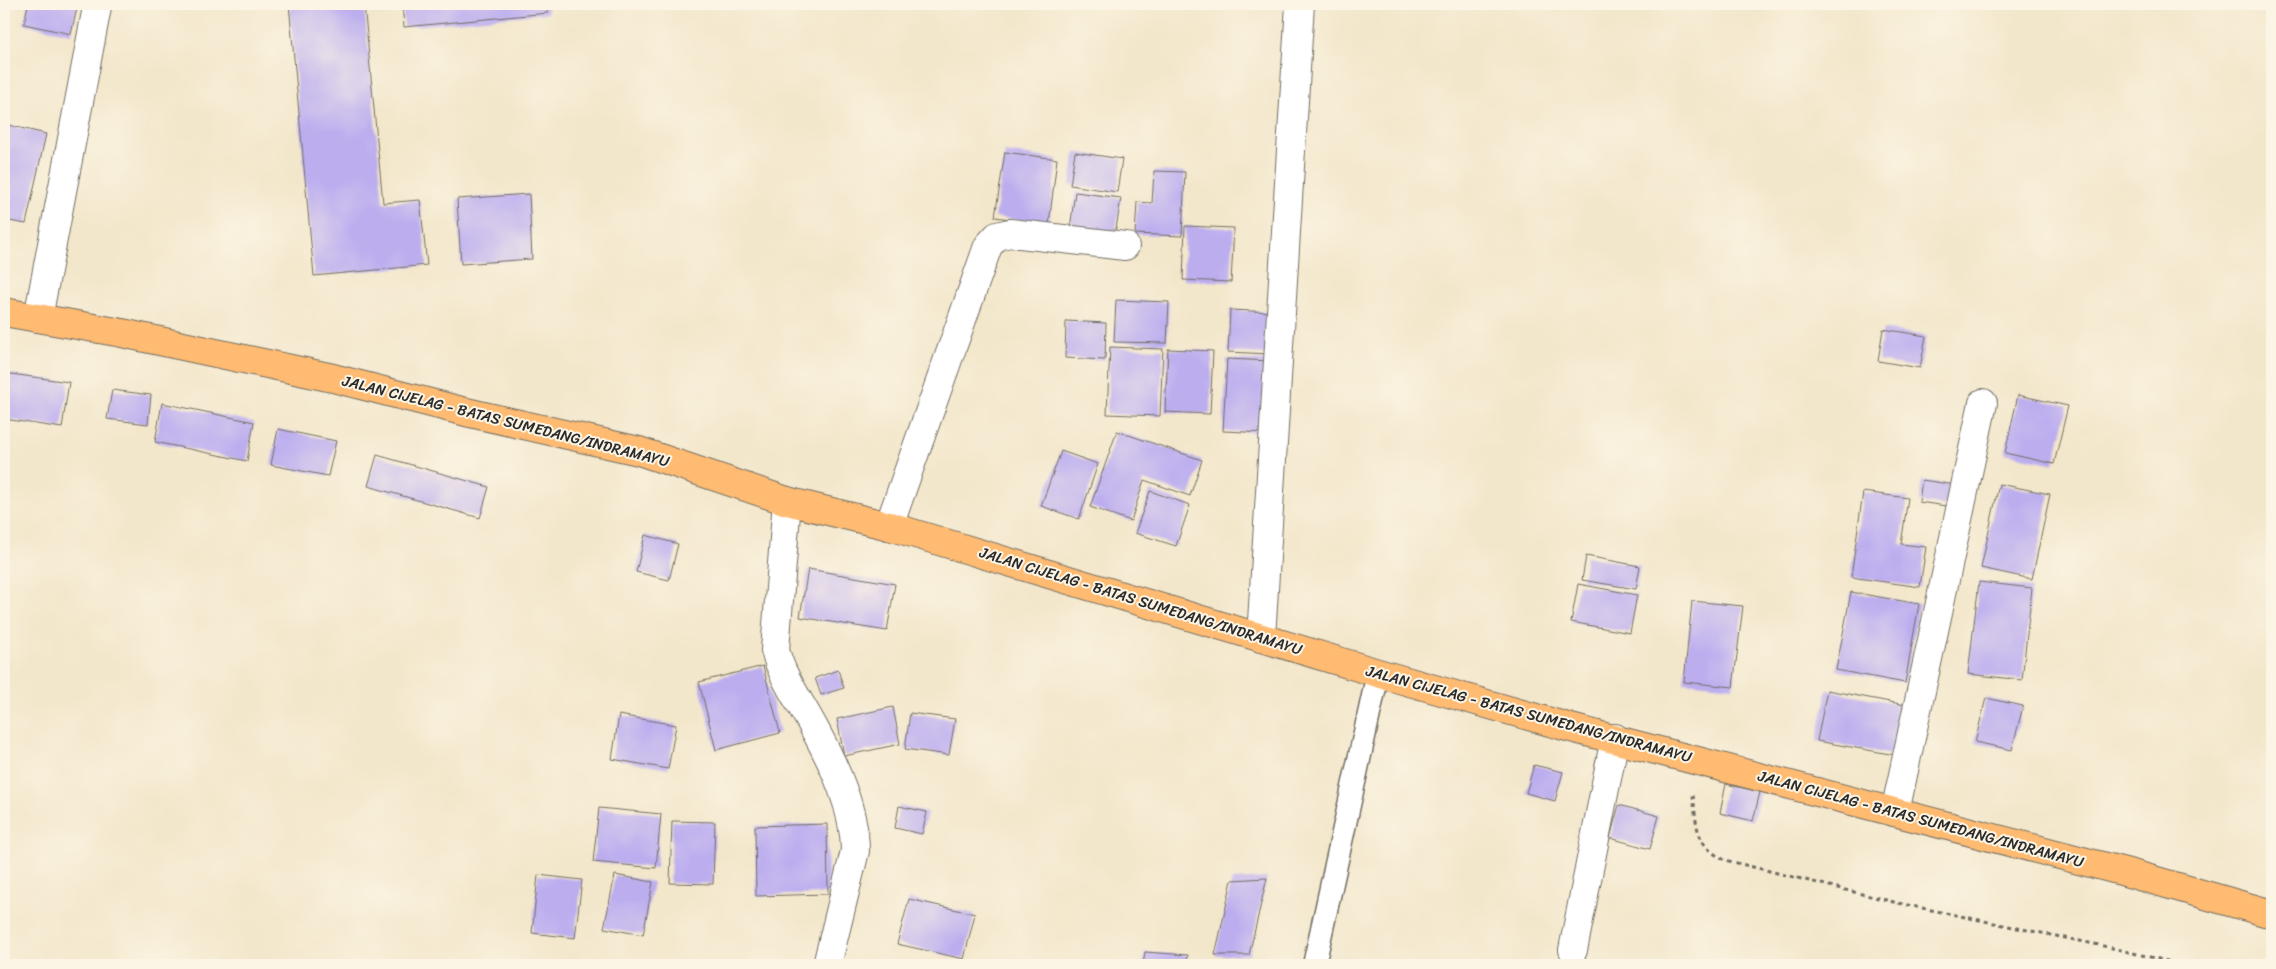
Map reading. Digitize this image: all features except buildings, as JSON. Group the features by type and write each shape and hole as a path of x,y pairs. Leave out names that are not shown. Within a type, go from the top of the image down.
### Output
{"main road":[{"name":"JALAN CIJELAG - BATAS SUMEDANG/INDRAMAYU","path":"4,312 122,333 333,378 466,412 639,451 787,501 889,526 1378,673 1688,758 2125,872 2272,914"}],"street":[{"path":"1261,638 1300,4"},
{"path":"38,318 97,7"},
{"path":"889,526 988,246 997,236 1010,233 1125,246"},
{"path":"1895,812 1984,403"},
{"path":"787,501 775,650 781,670 814,728 837,779 850,812 855,833 855,851 827,965"},
{"path":"1573,950 1615,738"}],"lane":[{"path":"1314,965 1378,673"}],"path":[{"path":"1688,758 1698,836 1712,854 1725,860 1898,903 2099,944 2184,965"}]}
